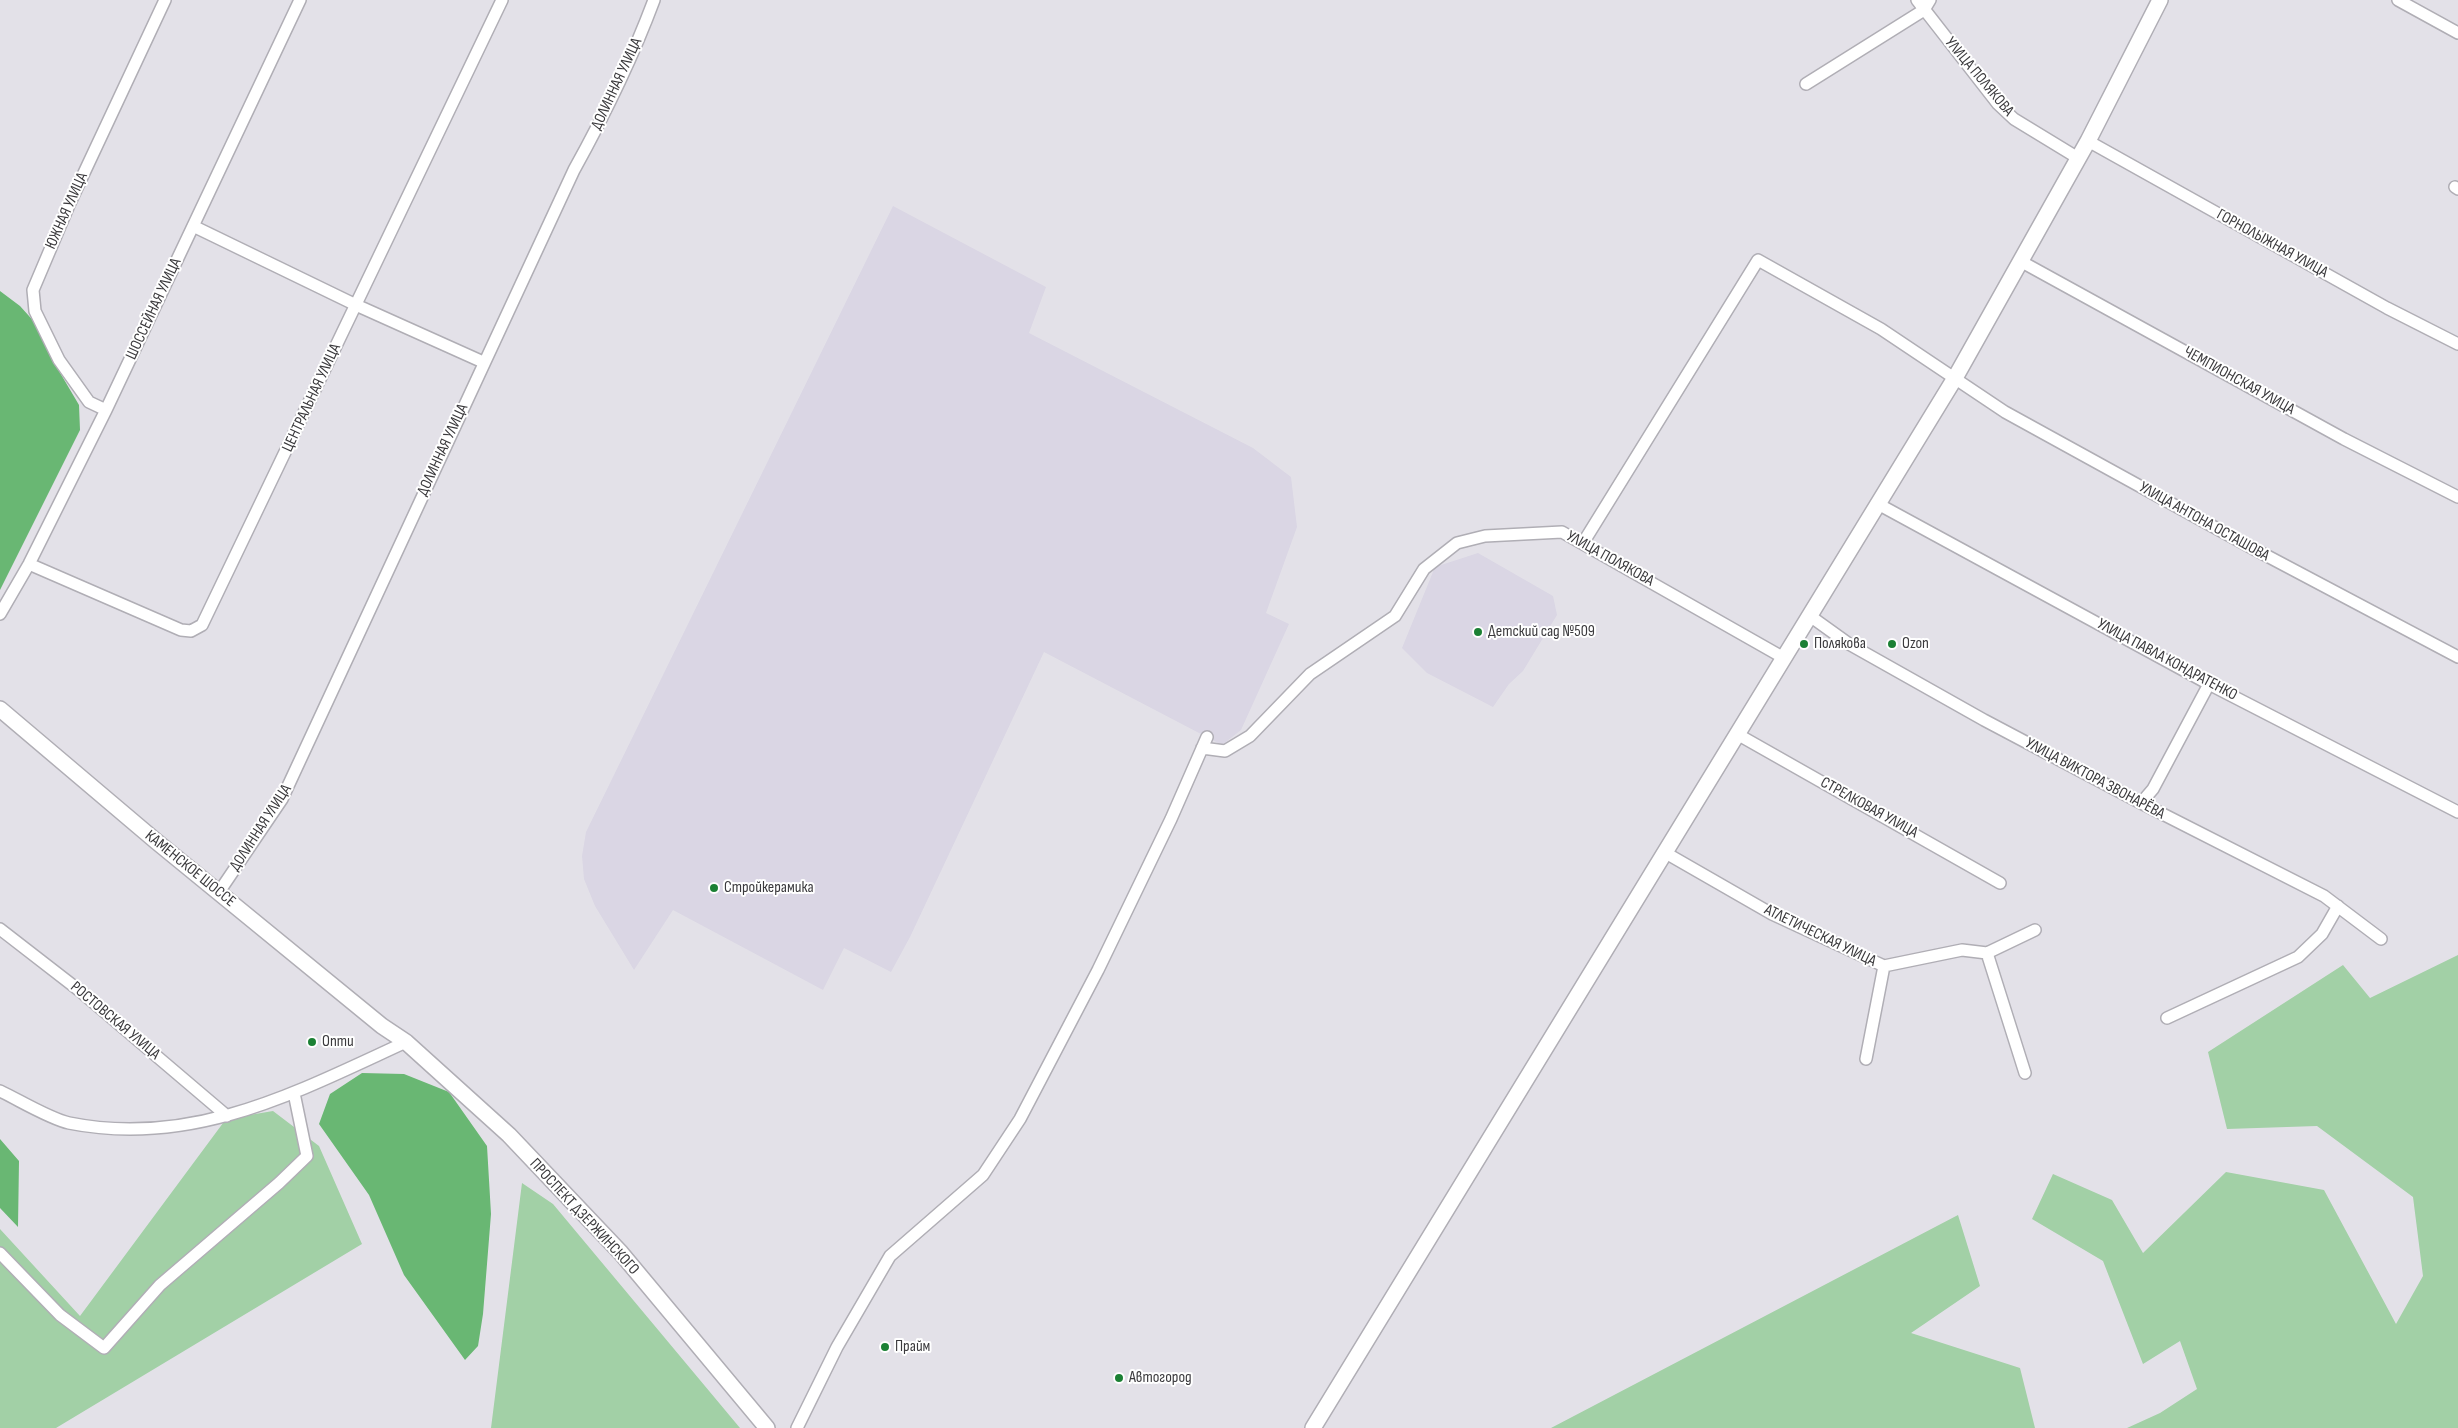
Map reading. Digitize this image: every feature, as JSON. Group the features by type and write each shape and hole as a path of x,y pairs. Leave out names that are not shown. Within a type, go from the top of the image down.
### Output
{"street":[{"name":"ЮЖНАЯ УЛИЦА","path":"106,410 89,402 59,360 35,311 33,290 69,206 165,0"},
{"name":"ШОССЕЙНАЯ УЛИЦА","path":"0,614 29,564 106,410 300,0"},
{"name":"ЦЕНТРАЛЬНАЯ УЛИЦА","path":"29,564 181,630 191,631 202,625 502,0"},
{"name":"ДОЛИННАЯ УЛИЦА","path":"219,892 282,799 574,170 613,99 636,49 654,0"},
{"name":"УЛИЦА ПОЛЯКОВА","path":"1917,0 1927,5 1998,104 2014,119 2078,158"},
{"path":"1313,1428 1955,378 2022,262 2088,141 2160,0"},
{"path":"2398,0 2458,33"},
{"path":"1806,84 1927,5"},
{"name":"ГОРНОЛЫЖНАЯ УЛИЦА","path":"2088,141 2387,308 2458,344"},
{"path":"193,226 356,305 484,362"},
{"name":"УЛИЦА АНТОНА ОСТАШОВА","path":"1583,543 1758,260 1881,329 2005,412 2254,549 2458,657"},
{"name":"ЧЕМПИОНСКАЯ УЛИЦА","path":"2022,262 2344,439 2458,497"},
{"name":"УЛИЦА ПАВЛА КОНДРАТЕНКО","path":"1878,504 2210,684 2458,812"},
{"name":"УЛИЦА ПОЛЯКОВА","path":"1202,748 1225,751 1250,736 1310,674 1395,616 1424,569 1457,543 1485,536 1562,532 1784,658"},
{"name":"УЛИЦА ВИКТОРА ЗВОНАРЁВА","path":"1810,616 1849,644 2140,803 2324,896 2381,939"},
{"path":"2140,803 2153,789 2210,684"},
{"name":"КАМЕНСКОЕ ШОССЕ","path":"0,709 382,1026"},
{"name":"СТРЕЛКОВАЯ УЛИЦА","path":"1738,734 2000,884"},
{"path":"797,1428 836,1347 890,1256 983,1174 1020,1119 1102,961 1172,819 1207,737"},
{"name":"АТЛЕТИЧЕСКАЯ УЛИЦА","path":"1664,852 1772,914 1884,966 1962,950 1987,953"},
{"path":"2167,1018 2298,957 2322,934 2338,906"},
{"name":"РОСТОВСКАЯ УЛИЦА","path":"0,929 80,990 227,1116"},
{"path":"2025,1072 1987,953 2035,930"},
{"path":"1866,1059 1884,966"},
{"name":"ПРОСПЕКТ ДЗЕРЖИНСКОГО","path":"382,1026 406,1042 508,1136 621,1253 767,1428"},
{"path":"0,1091 67,1122 134,1130 173,1128 227,1116 294,1093 406,1042"},
{"path":"0,1253 60,1315 104,1348 160,1286 279,1183 307,1156 294,1093"}],"shaded area":[{"path":"893,206 1046,287 1029,333 1253,448 1291,477 1297,527 1266,613 1289,624 1241,730 1222,745 1044,652 910,937 891,972 844,948 823,990 673,910 634,970 595,906 584,879 582,856 586,832"},
{"name":"Детский сад №509","path":"1478,553 1553,596 1557,615 1523,671 1509,684 1493,707 1427,673 1402,648 1435,567"}],"green space":[{"path":"0,291 20,306 38,326 49,354 79,405 80,430 0,590"},
{"path":"2458,955 2458,1428 2127,1428 2160,1413 2197,1389 2180,1341 2143,1364 2103,1261 2032,1219 2053,1174 2112,1200 2143,1253 2226,1172 2324,1190 2396,1324 2423,1276 2413,1197 2317,1126 2227,1129 2208,1052 2343,965 2370,998"},
{"path":"362,1073 404,1074 449,1092 487,1146 491,1214 483,1314 478,1346 465,1360 404,1275 369,1195 319,1124 330,1094"},
{"path":"273,1111 319,1146 362,1244 56,1428 0,1428 0,1229 80,1316 226,1119"},
{"path":"0,1139 19,1161 18,1227 0,1208"},
{"path":"522,1183 553,1204 740,1428 491,1428"},
{"path":"1958,1215 1980,1286 1911,1333 2020,1368 2035,1428 1551,1428"}],"place":[{"name":"Детский сад №509","path":"1478,632"},
{"name":"Полякова","path":"1804,644"},
{"name":"Ozon","path":"1892,644"},
{"name":"Стройкерамика","path":"714,888"},
{"name":"Опти","path":"312,1042"},
{"name":"Прайм","path":"885,1347"},
{"name":"Автогород","path":"1119,1378"}]}
